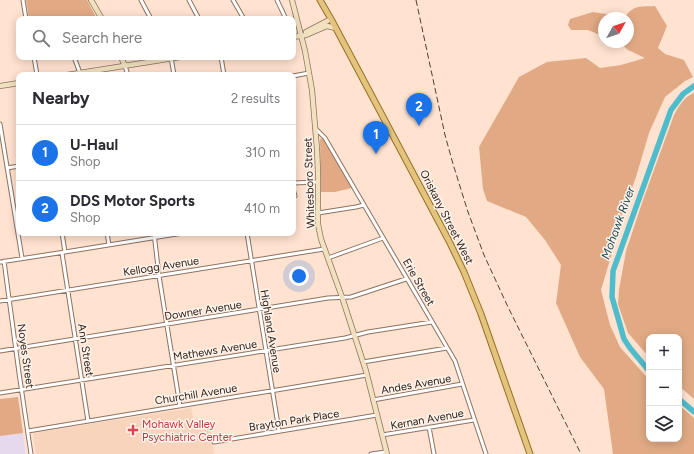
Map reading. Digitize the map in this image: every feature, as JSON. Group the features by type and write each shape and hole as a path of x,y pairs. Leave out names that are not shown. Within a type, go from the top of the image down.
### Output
{"main road":[{"name":"Oriskany Street West","path":"320,0 449,241 464,272 481,314 530,454"}],"street":[{"path":"23,0 26,16"},
{"path":"91,0 100,16"},
{"path":"141,0 149,16"},
{"path":"189,0 197,16"},
{"path":"233,0 242,16"},
{"path":"277,0 285,16"},
{"name":"Whitesboro Street","path":"292,0 309,74 316,129 318,212 320,232 324,249 355,335 387,453"},
{"path":"301,36 331,19"},
{"path":"296,36 306,35 327,26 336,28"},
{"path":"34,60 36,72"},
{"path":"75,60 79,72"},
{"path":"123,60 127,72"},
{"path":"91,72 160,60"},
{"path":"171,60 173,72"},
{"path":"222,60 224,72"},
{"path":"296,76 309,74"},
{"path":"0,86 16,83"},
{"path":"0,124 16,222"},
{"name":"Erie Street","path":"316,129 325,138 455,361 486,454"},
{"path":"7,168 16,166"},
{"path":"296,183 318,182"},
{"path":"318,212 356,207 364,204"},
{"path":"18,236 22,258"},
{"name":"Ann Street","path":"62,236 67,290 88,421"},
{"path":"108,236 109,245"},
{"path":"2,261 166,236"},
{"name":"Highland Avenue","path":"247,236 279,431"},
{"path":"154,238 180,406"},
{"path":"328,258 383,238"},
{"name":"Kellogg Avenue","path":"0,301 324,249"},
{"name":"Noyes Street","path":"2,261 31,454"},
{"name":"Downer Avenue","path":"0,351 328,298 351,297 406,279"},
{"name":"Mathews Avenue","path":"0,394 345,338 368,332 432,322"},
{"path":"363,362 447,348"},
{"name":"Churchill Avenue","path":"28,431 367,375"},
{"name":"Andes Avenue","path":"373,400 462,384"},
{"name":"Brayton Park Place","path":"214,442 377,415"},
{"name":"Kernan Avenue","path":"382,435 474,420"},
{"path":"430,427 434,454"},
{"path":"371,454 387,453"}],"shaded area":[{"path":"26,0 87,0 95,16 29,16"},
{"path":"642,6 655,6 667,26 658,48 665,54 684,60 693,77 685,81 665,97 649,133 636,177 620,220 601,290 610,325 620,347 646,376 646,442 682,442 682,408 694,418 694,454 613,454 604,389 580,357 556,303 561,265 545,240 526,217 487,201 483,189 479,147 519,77 547,62 586,58 600,68 621,65 645,58 626,48 634,48 634,12 629,12"},
{"path":"593,12 598,13 598,34 588,30 571,30 568,25 570,19"},
{"path":"694,93 694,399 682,389 682,334 646,334 646,354 628,333 618,304 626,251 643,200 674,115 680,105"},
{"path":"323,138 352,188 335,192 321,192 320,139"},
{"path":"18,397 23,433 0,436 0,399"},
{"name":"Mohawk Valley Psychiatric Center","path":"191,408 195,426 210,424 214,454 36,454 33,433"},
{"path":"23,433 26,454 0,454 0,436"}],"waterway":[{"name":"Mohawk River","path":"648,370 624,339 612,297 613,271 671,110 683,94 694,86"},
{"name":"Mohawk River","path":"682,402 694,412"}],"railway":[{"path":"416,0 445,135 468,212 484,255 508,307 581,454"}],"place":[{"name":"DDS Motor Sports","path":"419,126"},
{"name":"U-Haul","path":"376,154"},
{"name":"Mohawk Valley Psychiatric Center","path":"133,430"}]}
